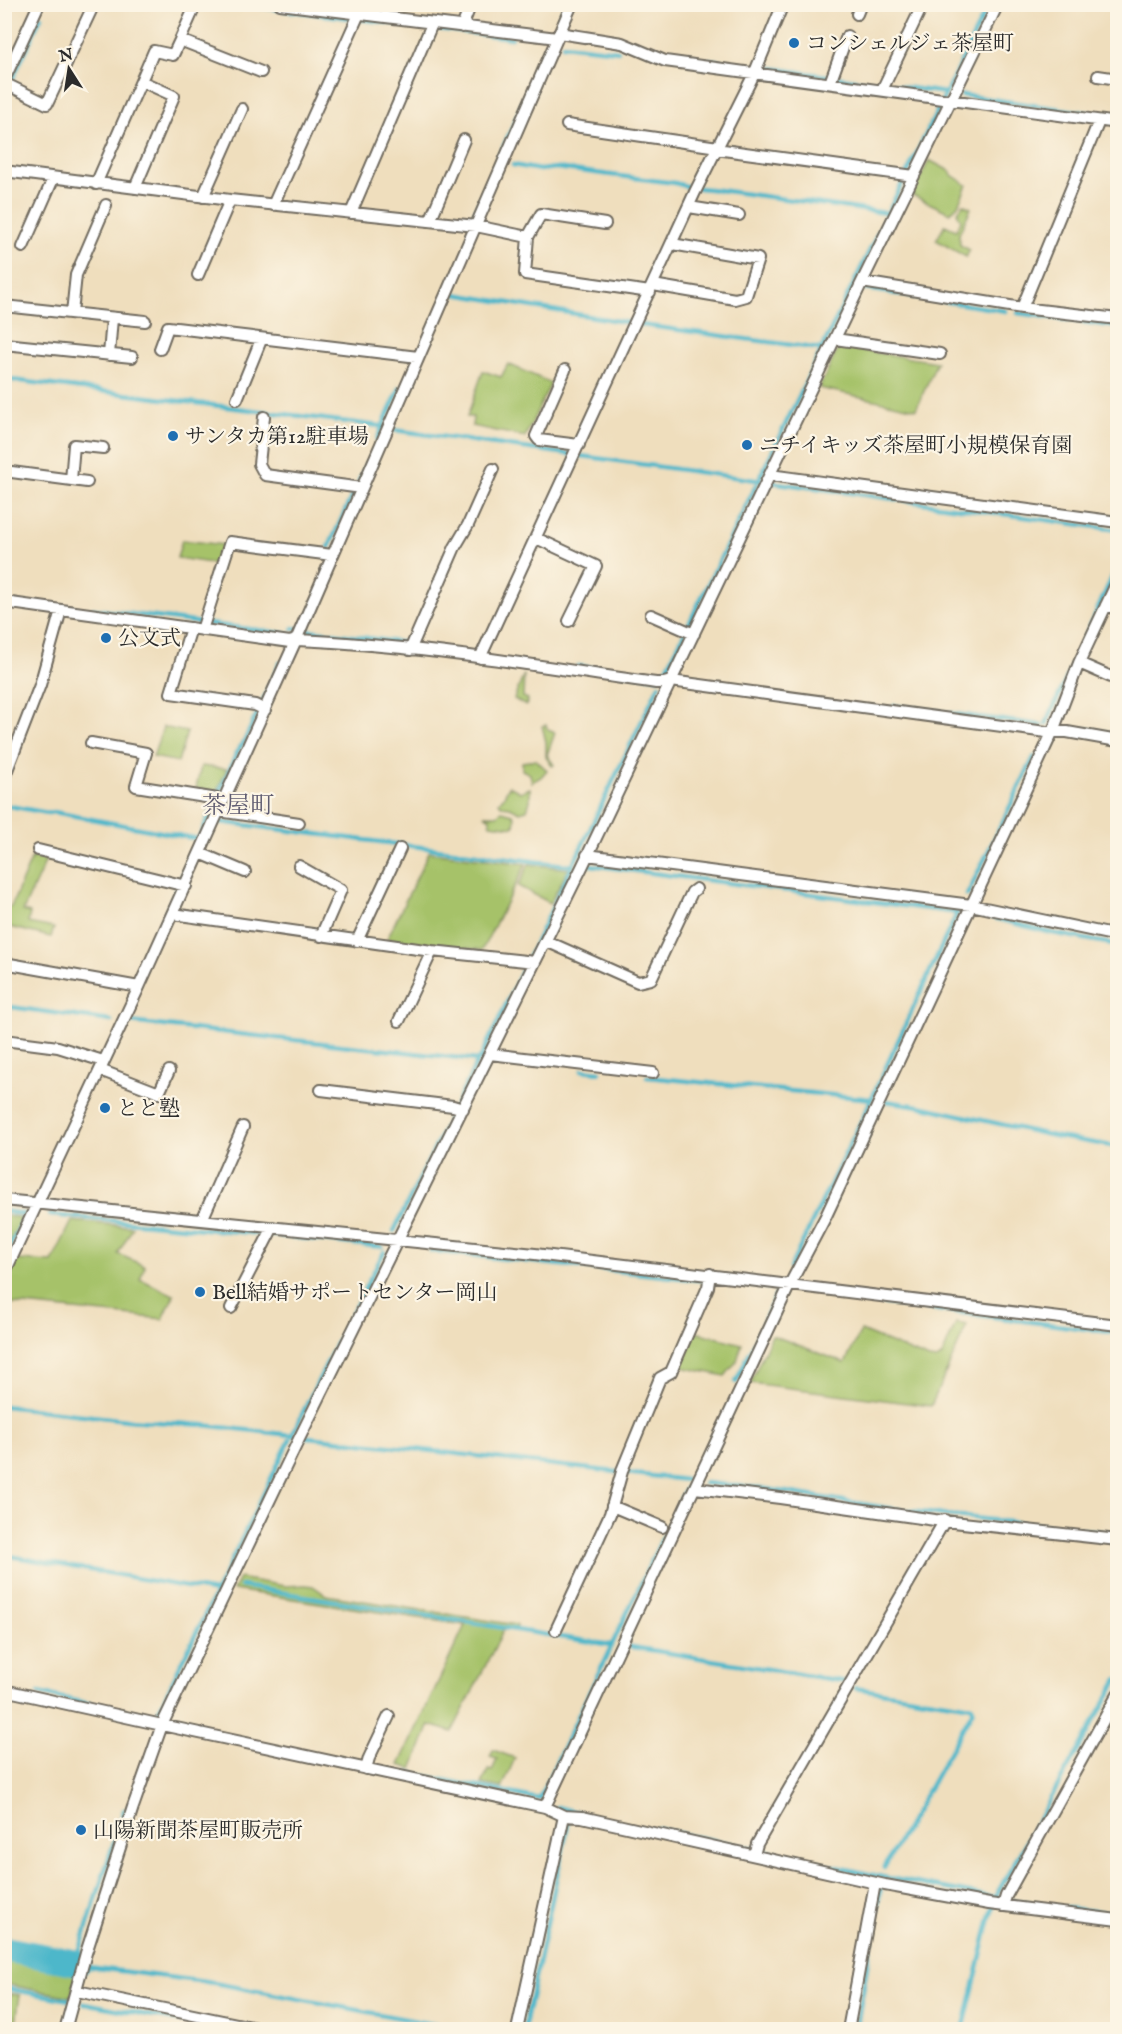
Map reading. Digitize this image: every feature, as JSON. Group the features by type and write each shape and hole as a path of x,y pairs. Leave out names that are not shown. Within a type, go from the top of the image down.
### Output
{"street":[{"path":"39,4 4,82 47,104 94,4"},
{"path":"96,184 154,51 173,55 196,4"},
{"path":"280,4 358,14 430,28 462,27 622,43 665,61 754,72 832,78 884,86 946,100 1118,123"},
{"path":"462,27 471,4"},
{"path":"4,1274 173,914 181,884 200,853 262,708 300,632 572,4"},
{"path":"482,654 651,288 754,72 783,4"},
{"path":"884,86 923,4"},
{"path":"65,2030 86,1953 162,1725 300,1438 399,1240 458,1108 489,1057 530,961 546,941 688,631 768,479 913,176 946,100 994,6"},
{"path":"273,205 358,14"},
{"path":"351,213 430,28"},
{"path":"832,78 847,36"},
{"path":"180,40 261,72"},
{"path":"1098,76 1118,79"},
{"path":"135,188 174,96 141,81"},
{"path":"203,196 242,109"},
{"path":"1022,308 1100,121"},
{"path":"567,125 913,176"},
{"path":"430,221 464,140"},
{"path":"4,171 230,200 476,226 528,237"},
{"path":"23,247 53,178"},
{"path":"198,275 230,200"},
{"path":"72,313 76,275 106,205"},
{"path":"689,207 739,215"},
{"path":"605,224 541,214 528,237 525,274 735,298 746,296 758,259 672,244"},
{"path":"860,287 1118,319"},
{"path":"4,306 145,321"},
{"path":"109,355 112,318"},
{"path":"160,349 168,327 261,340 418,357"},
{"path":"835,339 940,354"},
{"path":"237,399 261,340"},
{"path":"4,344 132,357"},
{"path":"565,370 536,436 539,440 577,451"},
{"path":"264,417 260,464 261,471 266,475 362,488"},
{"path":"71,480 74,445 103,448"},
{"path":"412,646 455,547 468,525 493,469"},
{"path":"4,471 87,482"},
{"path":"768,479 1118,522"},
{"path":"536,538 596,566 569,621"},
{"path":"262,708 171,693 200,627 230,542 332,555"},
{"path":"545,1807 1053,731 1079,663 1118,580"},
{"path":"4,602 200,627 290,642 300,632"},
{"path":"1106,604 1118,609"},
{"path":"4,778 40,685 61,610"},
{"path":"651,615 688,631"},
{"path":"300,632 341,642 412,646 482,654 664,682 1118,741"},
{"path":"1079,663 1118,680"},
{"path":"91,742 146,753 136,786 224,800"},
{"path":"219,811 299,823"},
{"path":"357,941 400,849"},
{"path":"38,850 181,884"},
{"path":"200,853 245,872"},
{"path":"584,861 971,905 1118,936"},
{"path":"299,866 341,890 321,936"},
{"path":"546,941 638,981 651,979 692,892 696,889"},
{"path":"173,914 432,951 530,961"},
{"path":"399,1021 432,951"},
{"path":"4,963 139,987"},
{"path":"4,1040 58,1047 101,1065 159,1094 169,1071"},
{"path":"489,1057 652,1073"},
{"path":"321,1090 458,1108"},
{"path":"202,1220 243,1127"},
{"path":"4,1200 202,1220 270,1232 399,1240 709,1280 790,1284 1118,1325"},
{"path":"231,1308 270,1232"},
{"path":"556,1630 612,1506 621,1473 660,1378 671,1372 709,1280"},
{"path":"695,1488 945,1521 1118,1540"},
{"path":"612,1506 662,1527"},
{"path":"755,1850 945,1521"},
{"path":"4,1690 162,1725 367,1764 545,1807 569,1816 755,1850 879,1884 1118,1920"},
{"path":"1000,1903 1118,1694"},
{"path":"367,1764 389,1716"},
{"path":"517,2030 569,1816"},
{"path":"848,2030 879,1884"},
{"path":"77,1991 237,2026 266,2030"}],"green space":[{"path":"929,160 950,171 952,175 967,185 958,205 950,213 912,195"},
{"path":"963,204 971,208 959,234 960,245 970,250 966,257 936,240 945,225 956,230 961,220 957,213"},
{"path":"839,347 937,362 916,409 819,388"},
{"path":"508,364 551,383 525,437 472,426 473,417 467,417 483,371 501,377"},
{"path":"182,540 224,545 217,564 177,558"},
{"path":"524,674 523,697 528,699 526,706 514,699"},
{"path":"546,725 548,730 555,733 547,755 554,765 552,766 546,757 546,742 542,726"},
{"path":"163,727 187,732 178,762 153,757"},
{"path":"536,760 547,770 532,782 530,774 522,770 522,762"},
{"path":"201,766 227,769 217,791 196,788"},
{"path":"509,786 520,792 530,788 527,810 520,812 502,806 499,802"},
{"path":"502,811 513,814 514,827 490,824 490,818 485,815 497,815"},
{"path":"429,852 526,864 482,950 387,939"},
{"path":"32,857 46,860 23,911 30,913 28,923 54,928 51,937 5,926 5,907 11,907"},
{"path":"529,864 569,869 550,903 518,886"},
{"path":"4,1215 22,1218 5,1251"},
{"path":"72,1221 133,1227 118,1254 145,1266 140,1279 174,1295 163,1319 5,1303 7,1294 5,1285 17,1260 52,1262"},
{"path":"956,1323 967,1325 931,1406 750,1383 772,1335 845,1363 861,1331 929,1359 937,1360 942,1356"},
{"path":"696,1332 742,1344 737,1361 725,1376 681,1367"},
{"path":"239,1578 285,1586 313,1586 326,1595 517,1625 516,1630 504,1629 452,1732 430,1725 412,1769 399,1765 465,1625 233,1590"},
{"path":"493,1750 515,1758 502,1788 482,1784 488,1770 492,1771 497,1759 490,1757"},
{"path":"4,1955 77,1969 71,1997 5,1984"},
{"path":"4,1993 20,1995 15,2029 5,2029"}],"waterway":[{"path":"235,4 512,38"},
{"path":"561,15 566,4"},
{"path":"578,666 656,677 664,675 989,4"},
{"path":"13,78 41,17"},
{"path":"497,162 548,45"},
{"path":"563,45 618,51"},
{"path":"710,60 745,65"},
{"path":"771,68 946,93"},
{"path":"962,95 1118,117"},
{"path":"472,219 498,162"},
{"path":"513,165 540,170 556,168 675,183 689,187 886,213"},
{"path":"860,288 1006,311"},
{"path":"455,294 649,326 821,349"},
{"path":"1018,313 1118,327"},
{"path":"4,379 380,426 394,430 1118,530"},
{"path":"377,440 400,388"},
{"path":"359,481 368,462"},
{"path":"329,547 353,493"},
{"path":"1046,724 1118,564"},
{"path":"93,609 289,634"},
{"path":"293,628 412,644"},
{"path":"220,791 280,663"},
{"path":"480,1059 659,685"},
{"path":"894,706 1041,725"},
{"path":"1084,729 1118,735"},
{"path":"967,895 1034,757"},
{"path":"4,805 198,839"},
{"path":"162,922 213,807"},
{"path":"220,822 573,866"},
{"path":"583,864 958,913"},
{"path":"790,1268 957,913"},
{"path":"975,913 1052,933 1118,945"},
{"path":"4,1006 111,1021"},
{"path":"129,1022 478,1060 487,1059"},
{"path":"394,1231 478,1060"},
{"path":"582,1070 600,1072"},
{"path":"647,1077 872,1099"},
{"path":"886,1101 919,1106 1058,1137 1118,1147"},
{"path":"4,1211 23,1214"},
{"path":"50,1215 382,1247"},
{"path":"4,1258 24,1218"},
{"path":"431,1251 775,1288"},
{"path":"155,1718 339,1338 384,1252"},
{"path":"736,1382 777,1293"},
{"path":"876,1302 1118,1333"},
{"path":"4,1406 127,1420 203,1425 687,1480"},
{"path":"704,1483 760,1488 901,1510 1118,1534"},
{"path":"409,1773 539,1799 686,1488"},
{"path":"4,1555 216,1592"},
{"path":"241,1586 611,1645"},
{"path":"626,1646 847,1682"},
{"path":"963,2030 995,1897 1118,1679"},
{"path":"855,1688 972,1706 973,1710 884,1868"},
{"path":"39,1693 157,1718"},
{"path":"557,1807 580,1813"},
{"path":"76,1962 124,1810"},
{"path":"524,2030 570,1816"},
{"path":"656,1829 883,1877 1030,1904"},
{"path":"856,2030 881,1886"},
{"path":"1065,1908 1118,1914"},
{"path":"4,1949 78,1963"},
{"path":"89,1967 214,1983 464,2030"},
{"path":"4,1988 69,2000"},
{"path":"84,2003 227,2030"}],"place":[{"name":"コンシェルジェ茶屋町","path":"794,43"},
{"name":"サンタカ第12駐車場","path":"173,436"},
{"name":"ニチイキッズ茶屋町小規模保育園","path":"747,445"},
{"name":"公文式","path":"106,638"},
{"name":"とと塾","path":"105,1108"},
{"name":"Bell結婚サポートセンター岡山","path":"200,1292"},
{"name":"山陽新聞茶屋町販売所","path":"81,1830"}],"district":[{"name":"茶屋町","path":"238,805"}]}
